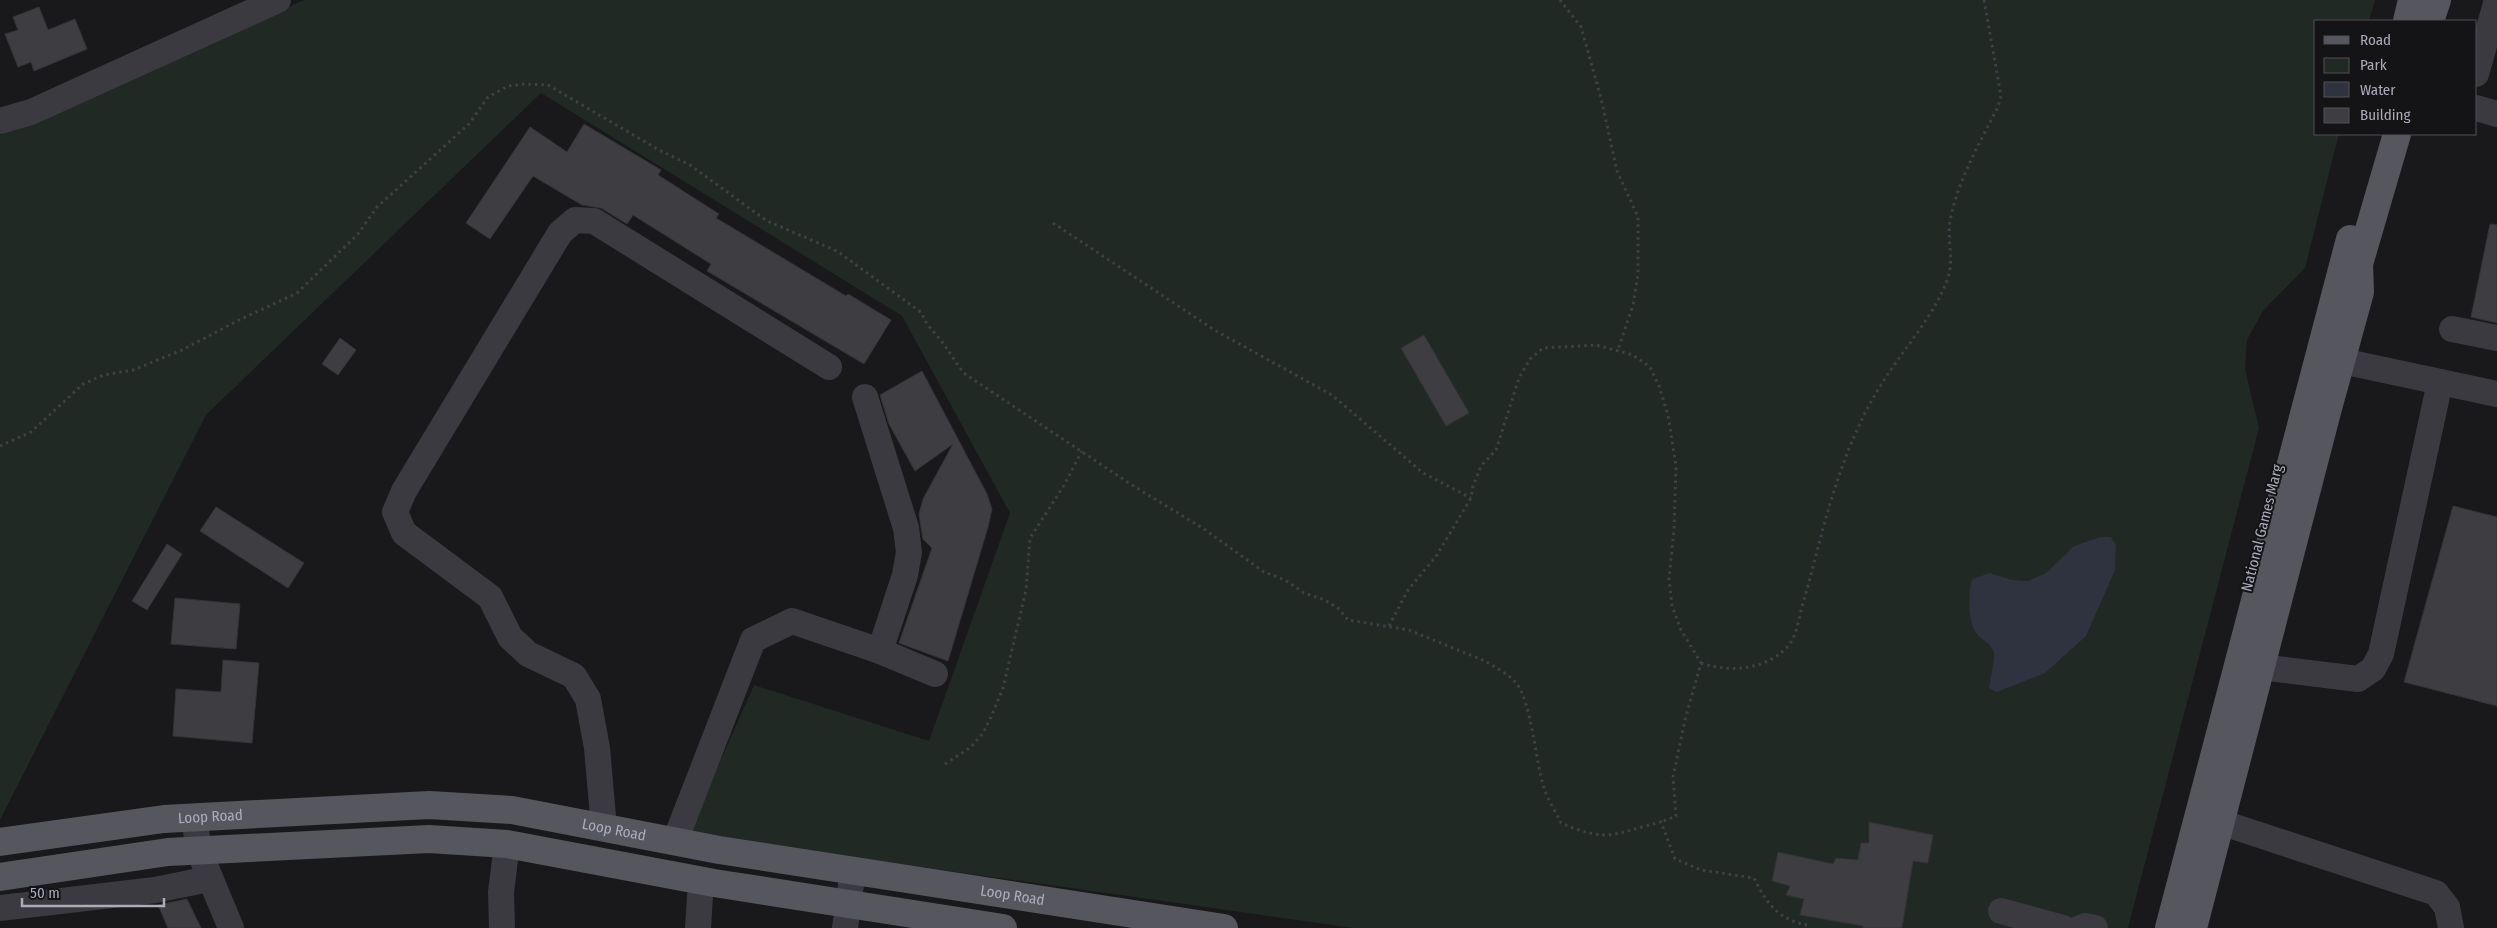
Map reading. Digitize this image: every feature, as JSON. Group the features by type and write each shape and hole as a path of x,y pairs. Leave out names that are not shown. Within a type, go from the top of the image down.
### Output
{"main road":[{"path":"2407,20 2412,0"},
{"path":"2430,20 2437,0"},
{"name":"National Games Marg","path":"2185,916 2220,822 2360,292 2351,263 2377,135"},
{"name":"National Games Marg","path":"2158,928 2326,280 2351,263 2397,135"},
{"path":"2169,928 2185,916 2351,263"},
{"name":"Loop Road","path":"0,842 164,819 194,817 429,805 512,810 675,841 1224,928"},
{"path":"8,875 168,852 429,839 507,844 701,881 846,916 1003,928"}],"street":[{"path":"0,121 31,112 278,0"},
{"path":"2477,70 2497,0"},
{"path":"2477,108 2497,114"},
{"path":"604,828 597,748 588,699 574,676 528,654 510,637 490,596 404,533 395,512 404,491 560,233 575,220 594,221 829,367"},
{"path":"2452,329 2497,338"},
{"path":"2342,360 2497,394"},
{"path":"2261,667 2358,679 2373,669 2380,654 2440,382"},
{"path":"865,397 906,528 909,552 905,574 880,651"},
{"path":"675,841 753,640 792,621 880,651 936,674"},
{"path":"194,817 199,851 230,928"},
{"path":"2220,822 2436,893 2447,907 2451,928"},
{"path":"502,928 501,892 507,844"},
{"path":"846,916 853,870"},
{"path":"8,875 16,914 210,879"},
{"path":"698,928 701,881"},
{"path":"2001,911 2064,928"},
{"path":"2080,928 2085,926 2095,928"}],"path":[{"path":"1560,0 1581,27 1601,98 1617,171 1638,217 1638,275 1633,305 1618,350"},
{"path":"1389,626 1408,590 1437,555 1471,498 1473,486 1481,466 1496,450 1519,378 1530,359 1543,348 1596,345 1633,355 1650,367 1668,415 1676,466 1674,530 1669,579 1672,606 1681,630 1701,663 1725,668 1753,666 1772,661 1790,644 1812,574 1833,495 1857,431 1870,401 1922,324 1948,278 1951,257 1950,224 1953,206 1962,179 1998,107 2001,96 1984,0"},
{"path":"0,446 31,432 83,384 104,375 133,370 182,350 297,293 358,234 377,207 469,124 488,98 508,86 525,84 548,85 659,150 690,165 767,221 836,250 922,313 926,325 942,342 952,360 965,374 1132,485 1204,529 1264,572 1285,580 1304,593 1324,600 1339,609 1348,620 1409,630 1485,661 1517,684 1531,725 1545,791 1561,824 1594,836 1613,836 1676,816 1673,777 1684,720 1701,663"},
{"path":"1053,223 1216,331 1332,395 1423,473 1471,498"},
{"path":"945,764 971,747 983,733 992,715 1003,688 1026,590 1030,538 1063,488 1082,451"},
{"path":"1661,822 1675,859 1701,870 1754,878 1761,891 1778,913 1791,922 1807,925"}],"green space":[{"path":"304,0 2375,0 2369,20 2314,20 2314,135 2339,135 2305,268 2263,311 2247,340 2245,369 2259,428 2128,928 1353,928 688,834 754,685 929,741 1010,513 902,316 541,93 206,415 0,820 0,135"}],"water":[{"path":"2100,537 2111,537 2116,545 2115,570 2086,636 2045,673 1997,692 1989,688 1994,653 1989,644 1976,633 1971,622 1969,599 1972,579 1990,573 2012,580 2028,581 2046,573 2074,546"}],"building":[{"path":"39,7 48,30 75,19 87,49 34,71 31,62 18,67 5,34 18,30 13,17"},
{"path":"584,124 661,170 658,175 719,214 716,218 846,296 848,294 891,320 864,364 707,271 711,264 633,215 627,224 601,208 582,205 533,176 490,239 466,223 530,127 567,152"},
{"path":"2490,224 2497,225 2497,323 2471,317"},
{"path":"1424,335 1469,413 1446,426 1401,348"},
{"path":"340,338 356,350 338,375 322,364"},
{"path":"922,371 987,494 992,509 948,661 899,643 932,548 923,539 922,534 919,514 923,499 953,444 915,471 889,424 880,395"},
{"path":"2453,506 2497,517 2497,706 2404,682"},
{"path":"216,507 304,563 288,588 200,531"},
{"path":"167,544 182,554 147,610 132,601"},
{"path":"175,598 240,604 236,649 171,644"},
{"path":"223,660 259,663 252,743 173,736 176,689 221,692"},
{"path":"1869,822 1933,835 1928,863 1913,861 1902,928 1863,928 1863,926 1800,915 1804,899 1786,895 1790,886 1772,881 1778,852 1833,864 1836,858 1858,860 1861,843 1869,843"},
{"path":"187,899 201,928 168,928 158,905"}]}
